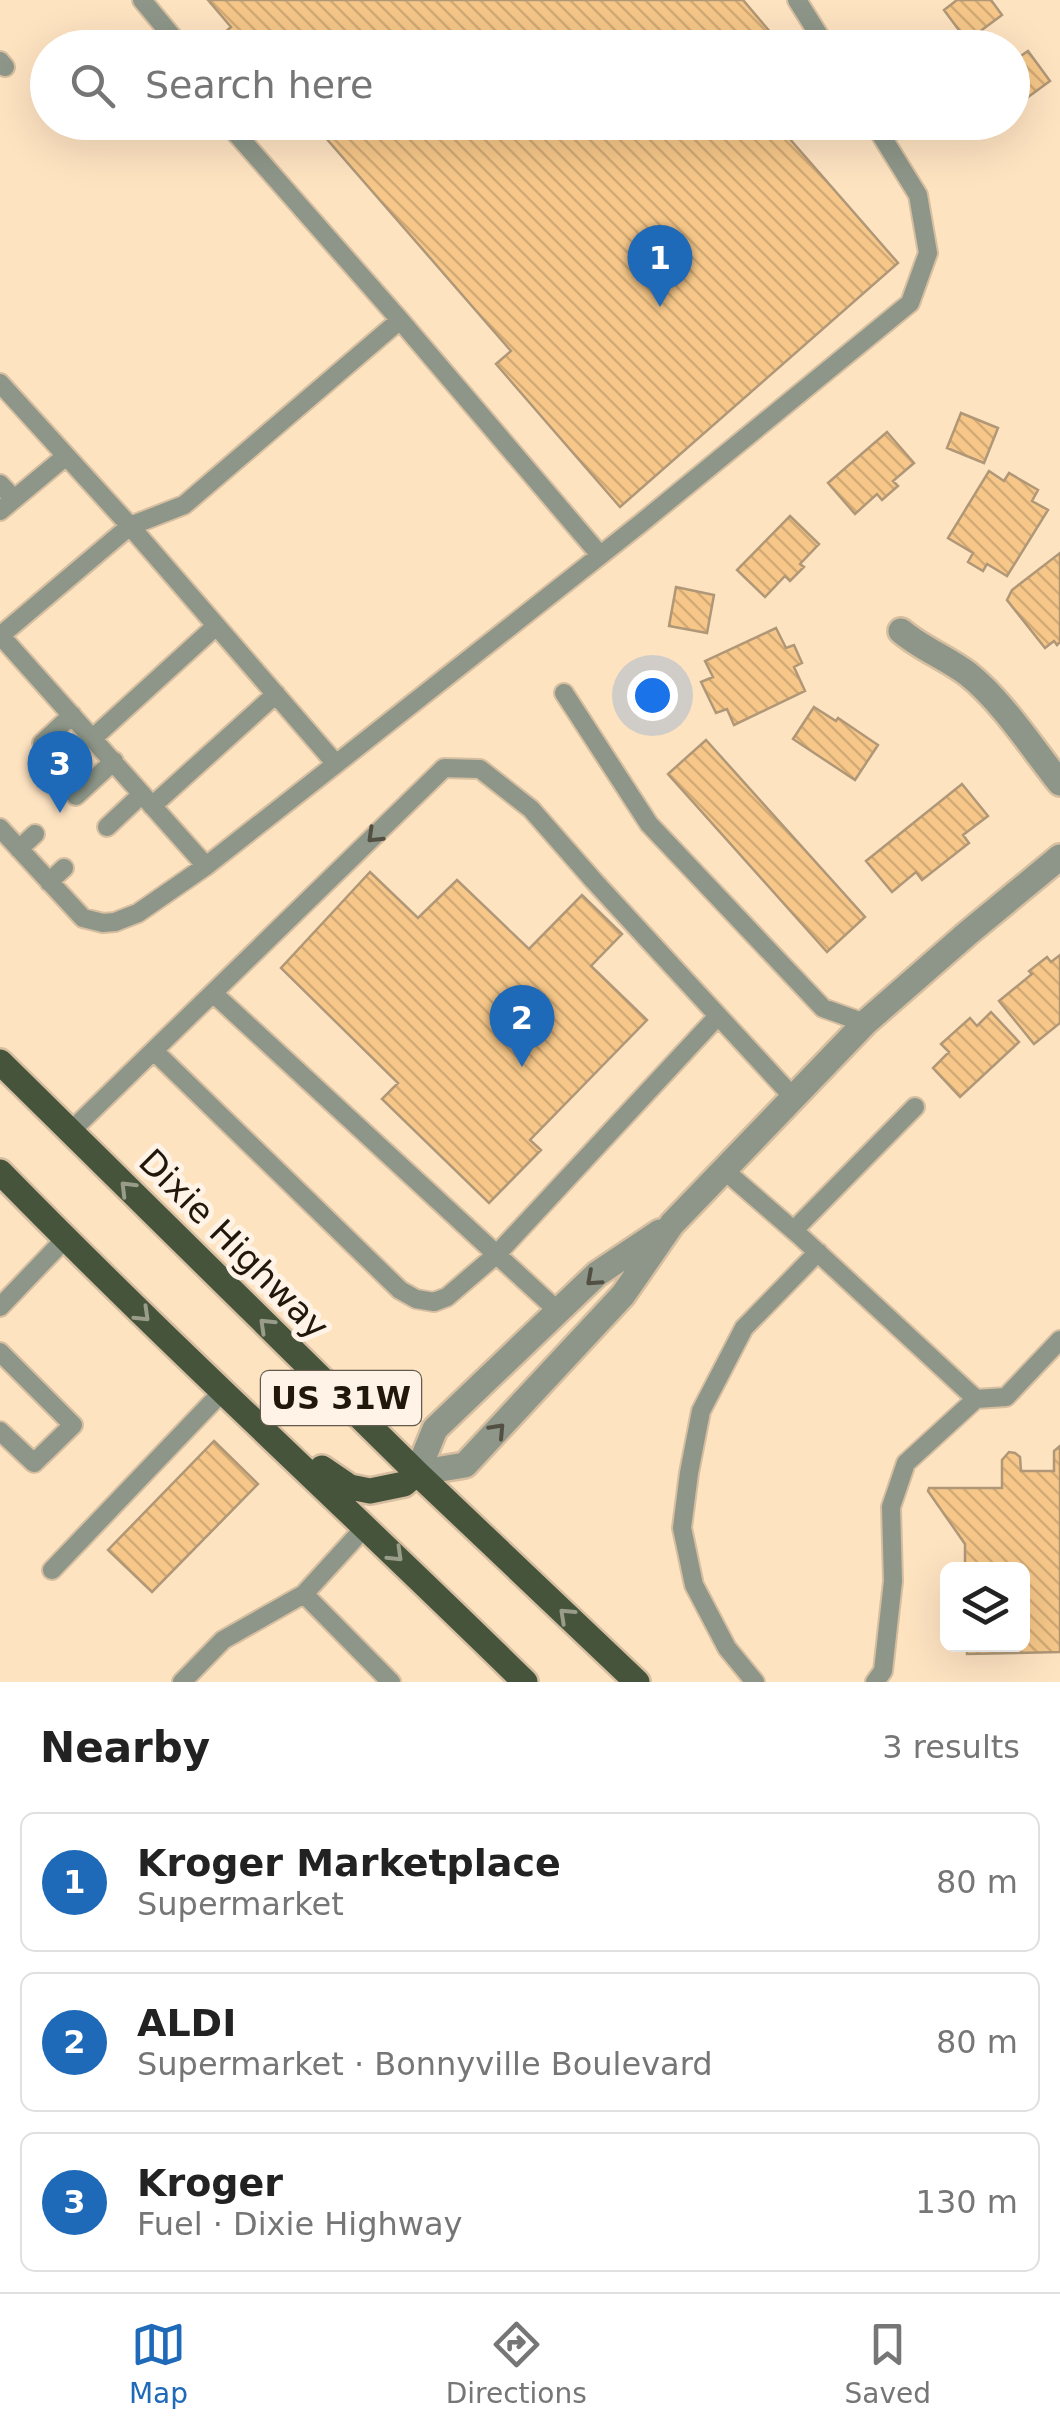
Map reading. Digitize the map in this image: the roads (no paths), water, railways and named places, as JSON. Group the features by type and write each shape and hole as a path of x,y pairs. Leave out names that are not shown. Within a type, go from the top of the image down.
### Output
{"main road":[{"name":"Dixie Highway","path":"0,1062 417,1473 637,1682"},
{"name":"US 31W","path":"0,1172 222,1392 525,1682"},
{"path":"248,1417 350,1487 370,1491 387,1488 404,1484 417,1473"}],"street":[{"path":"901,632 964,671 985,689 1060,784"},
{"path":"672,1224 597,1274 434,1429 417,1473 465,1466 623,1295 672,1224 864,1023 1060,857"}],"lane":[{"path":"167,30 148,7 170,0"},
{"path":"797,0 816,30"},
{"path":"242,140 600,554"},
{"path":"0,828 83,918 103,923 138,913 206,866 910,303 928,253 918,194 884,140"},
{"path":"206,866 0,636 130,526 184,504 400,320"},
{"path":"0,383 336,764"},
{"path":"0,484 7,505 66,456"},
{"path":"93,738 216,626"},
{"path":"108,826 147,800 276,694"},
{"path":"564,694 650,824 823,1008 864,1023"},
{"path":"42,743 72,714"},
{"path":"76,796 114,761"},
{"path":"71,1132 444,768 480,769 531,809 793,1098"},
{"path":"19,849 35,834"},
{"path":"49,882 64,868"},
{"path":"213,993 560,1312"},
{"path":"154,1051 400,1290 416,1299 434,1302 447,1297 497,1254 718,1016"},
{"path":"794,1230 914,1107"},
{"path":"724,1170 976,1399"},
{"path":"0,1307 65,1238"},
{"path":"754,1682 726,1648 694,1585 682,1528 689,1473 701,1411 744,1328 818,1252"},
{"path":"874,1682 883,1672 893,1581 891,1507 906,1464 976,1399 1006,1396 1060,1340"},
{"path":"0,1352 73,1425 34,1463 0,1431"},
{"path":"52,1570 222,1392"},
{"path":"182,1682 222,1640 304,1594 366,1526"},
{"path":"304,1594 390,1682"}],"place":[{"name":"Kroger Marketplace","path":"660,307"},
{"name":"Kroger","path":"60,813"},
{"name":"ALDI","path":"522,1067"}]}
